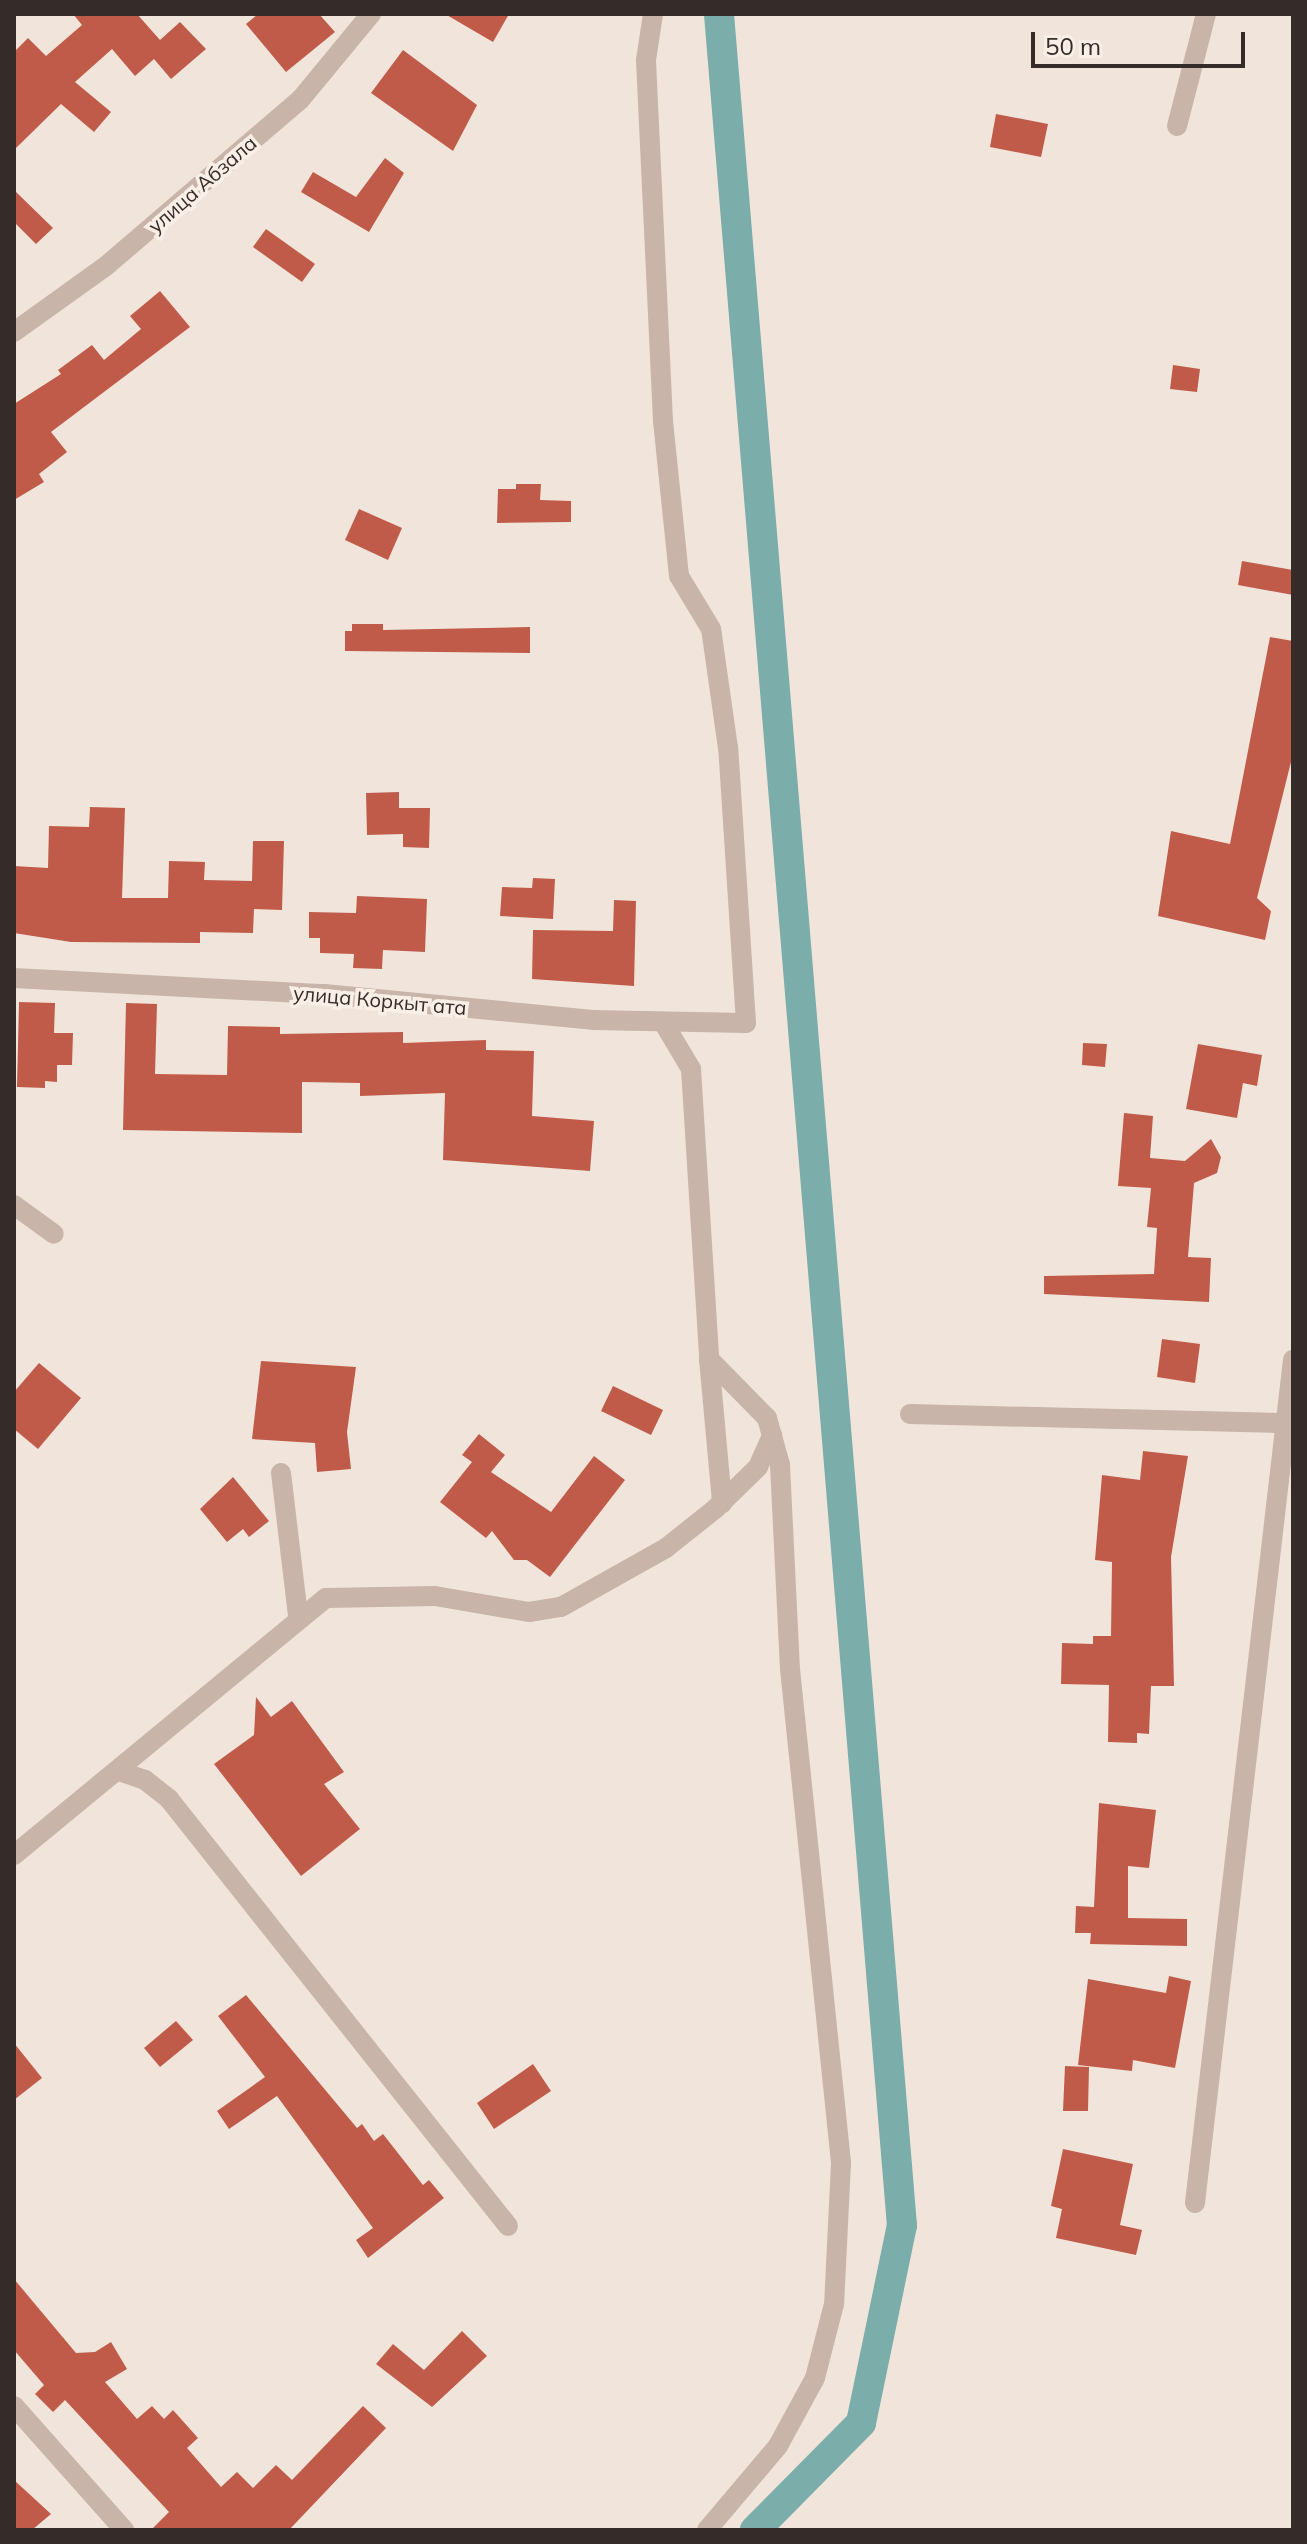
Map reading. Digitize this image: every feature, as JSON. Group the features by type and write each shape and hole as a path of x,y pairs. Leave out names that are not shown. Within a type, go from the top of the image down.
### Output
{"street":[{"name":"улица Абзала","path":"14,332 106,266 300,100 371,14"},
{"name":"улица Коркыт ата","path":"14,978 324,994 663,1022 746,1023 728,748 711,629 679,576 663,421 646,60 653,14"},
{"path":"1177,126 1206,14"},
{"path":"663,1022 691,1069 709,1359 722,1503"},
{"path":"14,1205 54,1234"},
{"path":"707,2530 800,2410 827,2338 841,2234 835,2074 806,1838 780,1465 767,1418 709,1359"},
{"path":"1195,2203 1293,1360"},
{"path":"910,1414 1286,1423"},
{"path":"14,1855 119,1771 298,1616 326,1598 375,1594 529,1612 561,1607 666,1548 722,1503 758,1467 772,1435"},
{"path":"281,1473 298,1616"},
{"path":"119,1771 145,1780 169,1799 508,2226"},
{"path":"14,2406 124,2530"}],"building":[{"path":"73,14 137,14 160,40 180,22 206,49 171,79 154,59 135,76 112,49 75,82 111,112 94,132 61,104 14,150 14,52 28,38 46,56 82,25"},
{"path":"258,14 319,14 335,32 286,72 246,24"},
{"path":"445,14 509,14 493,42"},
{"path":"403,50 477,105 453,151 371,93"},
{"path":"996,114 1048,124 1041,157 990,147"},
{"path":"385,158 404,173 369,232 301,192 313,172 356,197"},
{"path":"14,190 53,228 36,244 14,222"},
{"path":"266,229 315,264 302,282 253,247"},
{"path":"160,291 190,327 51,432 67,452 39,474 44,482 14,500 14,404 61,374 58,370 92,345 104,360 141,329 130,316"},
{"path":"1173,365 1200,369 1197,392 1170,389"},
{"path":"516,484 541,484 540,500 571,501 571,522 497,523 498,489 516,489"},
{"path":"359,509 402,528 388,560 345,540"},
{"path":"1242,561 1293,570 1293,595 1238,585"},
{"path":"352,624 383,624 383,630 530,627 530,653 345,651 345,631 352,631"},
{"path":"1270,637 1293,641 1293,754 1257,898 1271,911 1265,940 1158,916 1171,831 1230,844"},
{"path":"399,792 399,808 430,808 429,848 403,847 403,834 367,835 366,793"},
{"path":"90,807 125,808 122,898 168,898 169,861 205,862 204,880 252,881 253,841 284,841 282,910 254,909 253,933 200,932 200,943 71,942 14,933 14,866 48,868 49,826 89,827"},
{"path":"533,878 555,879 553,919 500,916 502,887 532,888"},
{"path":"357,896 427,899 425,952 383,950 382,969 353,968 354,954 320,953 320,938 309,938 309,912 356,913"},
{"path":"614,900 636,901 634,986 532,979 533,930 613,931"},
{"path":"19,1002 55,1003 54,1033 73,1033 72,1065 57,1065 57,1082 45,1081 45,1088 17,1087"},
{"path":"126,1003 157,1004 155,1074 227,1075 228,1026 280,1027 280,1034 403,1032 403,1043 486,1040 486,1050 534,1051 532,1116 594,1121 590,1171 443,1160 445,1093 360,1096 360,1083 302,1082 302,1133 123,1130"},
{"path":"1083,1043 1107,1044 1105,1067 1082,1065"},
{"path":"1198,1044 1262,1055 1257,1086 1243,1083 1237,1118 1186,1109"},
{"path":"1124,1113 1153,1116 1150,1158 1185,1161 1211,1139 1221,1157 1217,1173 1194,1183 1188,1257 1211,1258 1209,1302 1044,1294 1044,1276 1154,1274 1157,1228 1147,1227 1151,1188 1118,1186"},
{"path":"1162,1339 1200,1344 1195,1383 1157,1377"},
{"path":"261,1361 356,1367 347,1432 351,1469 317,1472 315,1443 252,1439"},
{"path":"39,1363 81,1398 38,1449 14,1429 14,1392"},
{"path":"613,1386 663,1410 651,1435 601,1411"},
{"path":"479,1434 505,1455 491,1472 551,1512 594,1456 625,1480 550,1577 527,1560 514,1560 492,1531 486,1538 440,1502 472,1462 462,1455"},
{"path":"1143,1451 1188,1456 1171,1557 1174,1686 1151,1686 1149,1734 1137,1733 1137,1743 1108,1742 1109,1685 1061,1684 1062,1643 1093,1644 1093,1636 1111,1636 1112,1562 1095,1560 1102,1475 1140,1480"},
{"path":"233,1477 269,1521 249,1537 243,1529 227,1542 200,1509"},
{"path":"256,1697 271,1717 292,1701 344,1772 324,1784 360,1829 301,1876 214,1764 254,1735"},
{"path":"1099,1803 1156,1810 1149,1868 1128,1866 1128,1918 1187,1919 1187,1946 1090,1944 1091,1933 1075,1933 1076,1906 1094,1907"},
{"path":"1169,1976 1191,1981 1175,2068 1133,2060 1132,2071 1078,2065 1088,1979 1166,1993"},
{"path":"246,1995 357,2128 362,2124 374,2141 383,2134 423,2185 429,2180 444,2198 368,2258 356,2240 373,2228 277,2096 229,2129 217,2111 265,2077 218,2016"},
{"path":"176,2021 193,2040 160,2067 144,2048"},
{"path":"14,2043 42,2078 14,2100"},
{"path":"533,2064 551,2091 494,2129 477,2103"},
{"path":"1065,2066 1089,2067 1088,2111 1063,2111"},
{"path":"1063,2149 1133,2164 1120,2225 1142,2230 1136,2255 1056,2238 1062,2209 1051,2206"},
{"path":"14,2279 76,2353 95,2352 111,2342 127,2369 105,2382 137,2419 152,2406 164,2419 173,2410 198,2438 187,2448 221,2487 237,2472 253,2488 276,2465 292,2480 363,2406 386,2428 289,2530 151,2530 169,2512 65,2400 53,2412 35,2394 44,2385 14,2350"},
{"path":"462,2331 487,2356 432,2407 376,2364 393,2344 424,2370"},
{"path":"14,2480 51,2514 32,2530 14,2530"}],"waterway":[{"path":"719,14 902,2225 861,2423 755,2530"}]}
